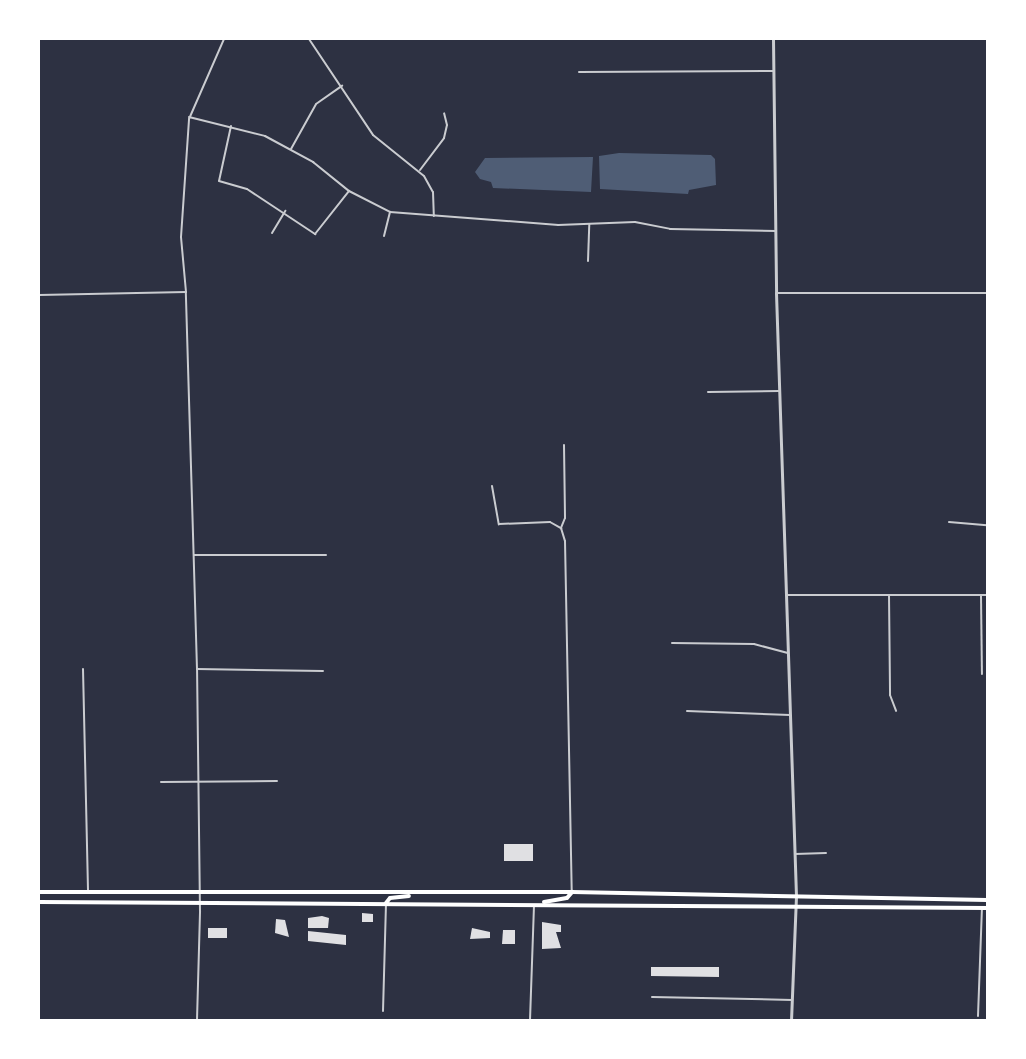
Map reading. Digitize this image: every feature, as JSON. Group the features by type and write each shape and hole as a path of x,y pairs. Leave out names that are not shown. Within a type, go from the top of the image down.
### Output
{"main road":[{"path":"39,892 428,894 572,892 987,900"},
{"path":"534,903 567,898 572,892"},
{"path":"386,903 390,898 428,894"},
{"path":"39,902 796,904 984,908"}],"street":[{"path":"197,1020 200,892 197,669 186,292 181,237 189,117 224,39"},
{"path":"309,39 377,140 420,170 433,192 434,216"},
{"path":"772,39 776,293 796,896 791,1020"},
{"path":"579,72 773,71"},
{"path":"291,149 316,104 342,86"},
{"path":"420,170 444,138 447,125 444,112"},
{"path":"189,117 260,134 291,149 349,191 390,212 589,224 635,222 670,229 776,231"},
{"path":"231,126 219,181 248,189 285,211 315,234 349,191"},
{"path":"272,233 285,211"},
{"path":"384,236 390,212"},
{"path":"588,261 589,224"},
{"path":"39,295 186,292"},
{"path":"776,293 987,293"},
{"path":"708,392 779,392"},
{"path":"564,445 561,528 565,541 572,892"},
{"path":"492,486 499,524 550,522 561,528"},
{"path":"949,522 987,525"},
{"path":"194,555 326,555"},
{"path":"786,595 987,595"},
{"path":"889,595 891,695 896,711"},
{"path":"981,595 982,674"},
{"path":"672,643 754,644 788,653"},
{"path":"82,669 88,892"},
{"path":"197,669 323,670"},
{"path":"687,711 790,715"},
{"path":"161,782 277,781"},
{"path":"795,854 826,854"},
{"path":"383,1011 386,903"},
{"path":"530,1020 534,903"},
{"path":"978,1016 984,908"},
{"path":"652,998 792,1000"}],"water":[{"path":"619,153 711,155 715,159 716,185 689,190 688,194 600,189 599,156"},
{"path":"593,157 591,192 493,188 491,182 480,179 475,172 485,158"}],"building":[{"path":"504,844 533,844 533,861 504,861"},
{"path":"362,913 373,914 373,922 362,922"},
{"path":"322,916 329,918 328,928 308,928 308,918"},
{"path":"276,919 285,920 289,937 275,933"},
{"path":"542,922 561,925 561,932 556,932 561,948 542,949"},
{"path":"208,928 227,928 227,938 208,938"},
{"path":"472,928 490,932 490,938 470,939"},
{"path":"503,930 515,930 515,944 502,944"},
{"path":"308,931 346,935 346,945 308,941"},
{"path":"651,967 719,967 719,977 651,976"}]}
